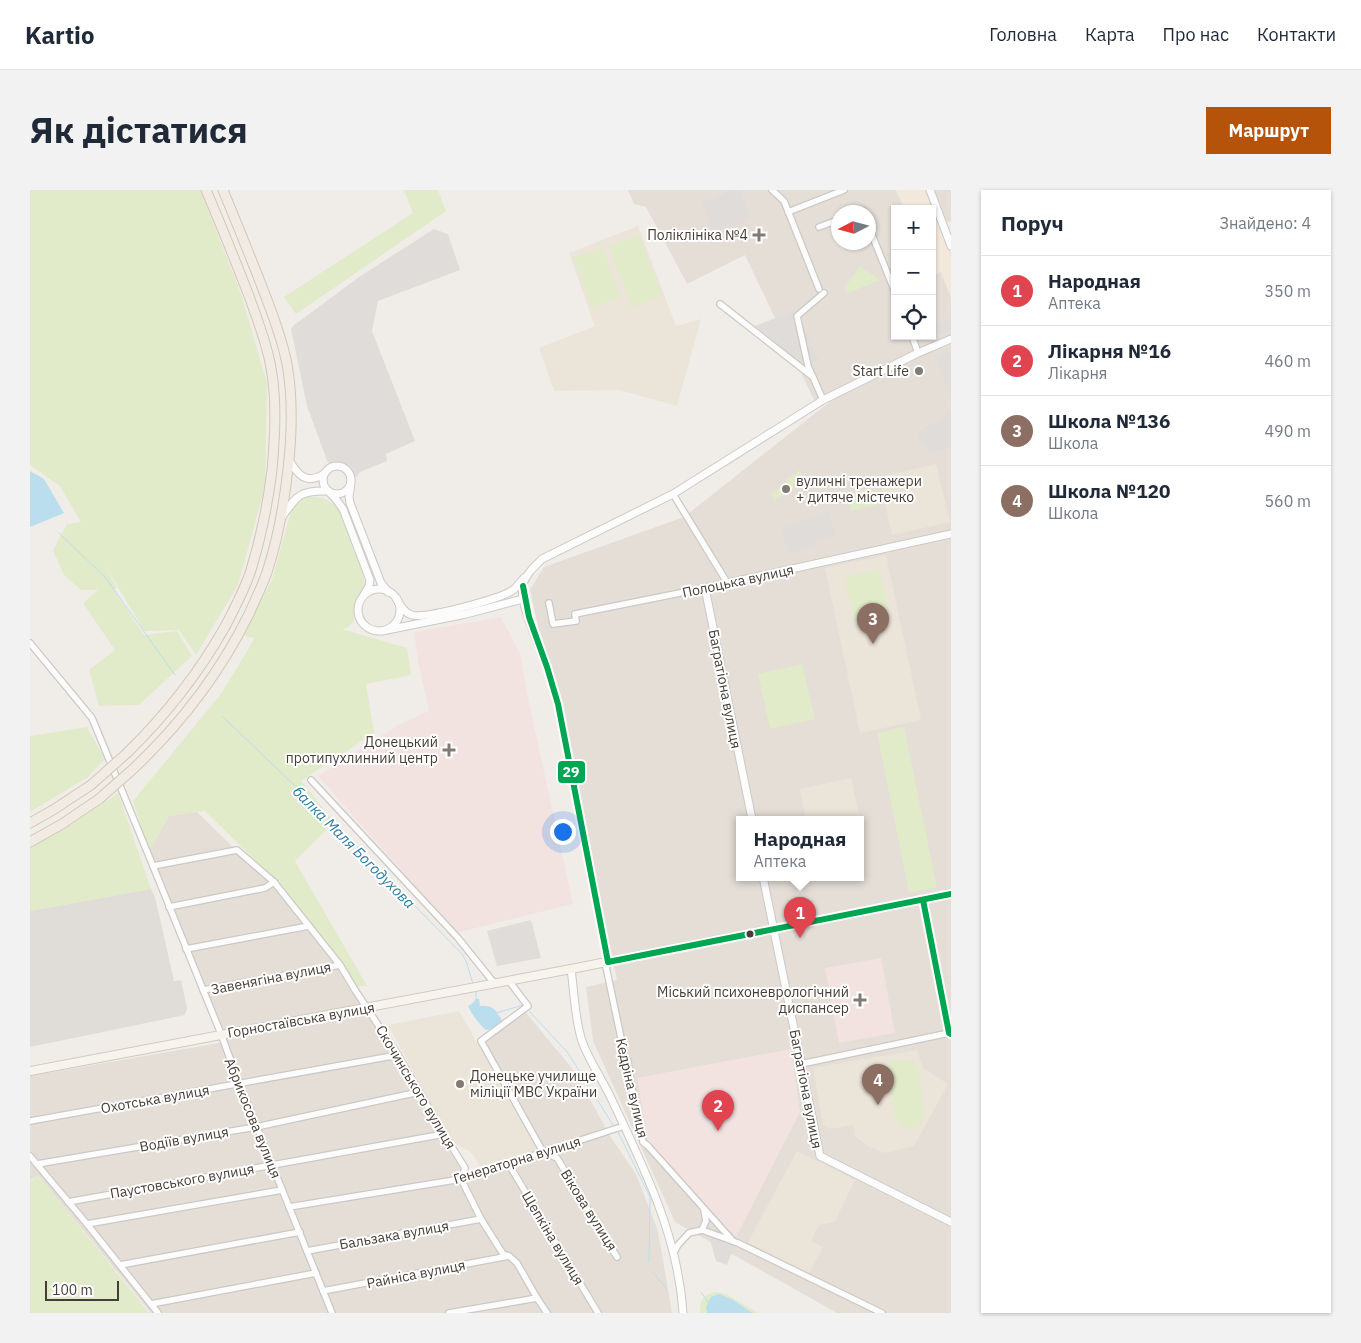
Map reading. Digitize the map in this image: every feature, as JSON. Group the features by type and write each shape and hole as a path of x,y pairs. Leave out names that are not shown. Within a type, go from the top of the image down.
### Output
{"main road":[{"path":"30,823 54,810 91,785 148,732 168,710 202,665 217,640 245,586 251,570 265,516 273,458 274,387 265,342 240,272 206,190"},
{"path":"30,842 99,800 158,746 215,673 230,649 267,574 280,520 289,460 291,409 287,364 281,338 223,190"},
{"path":"240,272 254,266"},
{"path":"571,969 951,894"},
{"name":"Горностаївська вулиця","path":"30,1071 571,969"}],"street":[{"path":"772,190 784,201 822,291 797,316 808,366 823,400"},
{"path":"788,212 844,190"},
{"path":"930,190 950,242"},
{"path":"941,219 951,224"},
{"path":"819,227 831,223"},
{"path":"876,245 891,282"},
{"path":"720,304 813,377"},
{"path":"289,460 299,476 304,478 318,478 331,467 340,466 348,471 351,483 350,502 381,583 396,598 406,613 413,616 425,616 484,602 513,590 542,559 672,494 823,400 918,353 951,339"},
{"path":"913,340 918,353"},
{"path":"324,474 323,483 343,508 370,580 369,586 358,604 357,611 359,618 368,629 382,631 466,614 524,599"},
{"path":"280,520 292,502 304,492 312,490 341,494 349,488 351,483"},
{"path":"672,494 728,584"},
{"name":"Полоцька вулиця","path":"549,603 553,624 576,621 575,614 728,584 951,534"},
{"path":"529,572 522,586 524,599 532,629 548,670 558,704 606,962"},
{"name":"Багратіона вулиця","path":"705,588 751,816"},
{"path":"364,595 372,590 379,589 388,592"},
{"path":"382,631 395,624 398,618 400,611 396,598"},
{"name":"Абрикосова вулиця","path":"30,643 92,718 332,1313"},
{"path":"311,780 458,938 494,983"},
{"name":"Скочинського вулиця","path":"153,866 237,850 274,882 340,965 398,1054 465,1168 461,1179 481,1219 503,1254 509,1256 517,1263 547,1313"},
{"name":"Багратіона вулиця","path":"764,881 820,1156 951,1222"},
{"path":"169,907 265,888 274,882"},
{"path":"801,1064 950,1033 923,900"},
{"path":"186,949 309,926"},
{"name":"Кедріна вулиця","path":"606,962 625,1057 628,1061 643,1142 733,1241"},
{"name":"Завенягіна вулиця","path":"203,990 340,965"},
{"path":"571,969 581,1039 656,1196 674,1252 682,1294 683,1313"},
{"name":"Вікова вулиця","path":"509,981 528,1006 481,1041 543,1152 557,1158 617,1256"},
{"name":"Охотська вулиця","path":"30,1121 398,1054"},
{"name":"Водіїв вулиця","path":"37,1164 256,1127 419,1092"},
{"name":"Генераторна вулиця","path":"289,1207 461,1179 624,1126"},
{"name":"Паустовського вулиця","path":"68,1202 444,1134"},
{"path":"30,1156 158,1313"},
{"name":"Щепкіна вулиця","path":"508,1163 598,1313"},
{"name":"Паустовського вулиця","path":"87,1224 282,1190"},
{"path":"674,1252 689,1234 702,1230 706,1221 704,1208"},
{"name":"Бальзака вулиця","path":"307,1251 481,1219"},
{"name":"Кедріна вулиця","path":"702,1230 733,1241 882,1313"},
{"path":"120,1265 300,1232"},
{"name":"Райніса вулиця","path":"323,1291 509,1256"},
{"path":"151,1304 316,1273"},
{"path":"449,1313 537,1298"}],"shaded area":[{"path":"628,190 927,190 933,205 891,205 891,340 936,340 936,214 951,254 951,337 814,400 745,255 687,284 646,207 634,204"},
{"path":"732,190 739,190 751,218 714,234 702,203"},
{"path":"896,190 925,190 931,205 902,205"},
{"path":"932,190 951,190 951,222 944,221"},
{"path":"936,219 951,257 951,298 941,272 936,274"},
{"path":"638,226 676,326 701,319 677,406 619,390 554,391 539,348 595,326 569,253"},
{"path":"434,229 448,234 460,270 378,301 372,331 415,441 386,454 387,461 360,472 356,478 352,468 344,463 328,463 307,406 291,329 359,277"},
{"path":"794,311 819,360 806,367 755,326"},
{"path":"951,318 951,330 936,335 936,324"},
{"path":"951,345 951,1313 837,1313 675,1222 593,1041 586,987 617,980 530,590 544,567 684,517 837,396 911,360"},
{"path":"948,351 951,358 951,396 935,357"},
{"path":"951,412 951,448 929,453 916,434"},
{"path":"936,464 950,522 892,535 879,477"},
{"path":"827,512 836,536 790,554 781,529"},
{"path":"886,555 921,720 860,733 825,568"},
{"name":"Донецький протипухлинний центр","path":"501,617 520,654 573,904 456,933 318,776 400,724 429,711 414,632"},
{"path":"851,778 860,816 805,816 800,789"},
{"path":"197,812 269,882 338,965 467,1177 547,1153 484,1041 525,1009 575,1072 610,1136 636,1174 658,1231 672,1313 151,1313 38,1175 30,1180 30,1076 225,1042 149,851 169,816"},
{"path":"151,889 155,897 174,981 181,980 187,1008 185,1015 30,1047 30,911"},
{"path":"531,920 541,958 497,966 487,931"},
{"name":"Міський психоневрологічний диспансер","path":"881,958 895,1033 839,1043 825,968"},
{"name":"Донецьке училище міліції МВС України","path":"459,1011 540,1152 481,1168 471,1152 451,1142 388,1025"},
{"path":"791,1049 800,1112 736,1237 650,1150 637,1078"},
{"path":"917,1050 923,1068 948,1084 914,1146 884,1153 866,1145 855,1136 853,1125 829,1129 823,1125 813,1068"},
{"path":"797,1151 855,1180 835,1222 819,1225 811,1241 823,1247 809,1274 748,1242"},
{"path":"709,1236 734,1246 727,1265 716,1261"}],"green space":[{"path":"30,190 200,190 240,291 267,383 265,486 238,585 196,655 179,630 144,631 102,560 117,588 113,589 144,635 177,631 192,656 139,705 99,706 89,670 115,650 83,603 98,590 81,590 64,575 53,550 67,524 81,522 60,486 30,465"},
{"path":"404,190 438,190 446,211 296,314 284,297 413,213"},
{"path":"639,235 661,296 632,307 609,246"},
{"path":"602,248 620,297 592,307 574,258"},
{"path":"860,266 880,280 848,293 844,288"},
{"name":"вуличні тренажери + дитяче містечко","path":"800,470 802,474 797,478 800,484 774,500 771,493 788,484 786,480"},
{"path":"872,488 876,505 851,511 848,493"},
{"path":"304,496 323,498 339,507 361,556 365,588 353,622 347,628 342,629 407,648 411,675 366,684 374,733 301,781 334,822 295,861 367,986 356,986 276,881 205,811 169,816 149,851 133,801 221,694 255,638 247,637 244,634 272,580 292,508"},
{"path":"879,569 889,614 854,621 845,577"},
{"path":"802,664 815,719 770,729 758,674"},
{"path":"87,727 105,759 88,777 30,812 30,736"},
{"path":"904,727 937,887 909,893 877,733"},
{"path":"118,793 151,889 30,911 30,846 65,829"},
{"path":"899,1059 913,1063 918,1069 925,1116 918,1126 911,1129 900,1125 893,1107 888,1067 892,1060"},
{"path":"38,1175 149,1313 30,1313 30,1181"},
{"path":"716,1292 726,1294 758,1313 700,1313 703,1298 708,1294"}],"water":[{"path":"30,471 44,479 64,513 30,527"},
{"path":"476,999 479,999 480,1006 488,1006 493,1009 502,1020 494,1029 486,1030 471,1013 468,1006"},
{"path":"719,1294 733,1300 752,1313 707,1313 706,1307 711,1297"}],"waterway":[{"name":"балка Маля Богодухова","path":"59,533 105,577 175,675"},
{"name":"балка Маля Богодухова","path":"223,717 336,825 462,954 473,984"},
{"name":"балка Маля Богодухова","path":"476,992 476,999"},
{"name":"балка Маля Богодухова","path":"496,1013 523,1005"},
{"name":"балка Маля Богодухова","path":"529,1011 568,1053 613,1125"},
{"name":"балка Маля Богодухова","path":"618,1132 650,1197 649,1262"},
{"name":"балка Маля Богодухова","path":"653,1272 666,1289"},
{"name":"балка Маля Богодухова","path":"701,1292 708,1302"}],"transit line":[{"name":"29","path":"523,586 529,617 558,704 608,962"},
{"name":"29","path":"608,962 951,894"},
{"name":"29","path":"923,900 949,1033 951,1034"}],"place":[{"name":"Поліклініка №4","path":"759,235"},
{"name":"Start Life","path":"919,371"},
{"name":"вуличні тренажери + дитяче містечко","path":"786,489"},
{"name":"Школа №136","path":"873,644"},
{"name":"Донецький протипухлинний центр","path":"449,750"},
{"name":"Народная","path":"800,938"},
{"name":"Міський психоневрологічний диспансер","path":"860,1000"},
{"name":"Донецьке училище міліції МВС України","path":"460,1084"},
{"name":"Школа №120","path":"878,1105"},
{"name":"Лікарня №16","path":"718,1131"}]}
